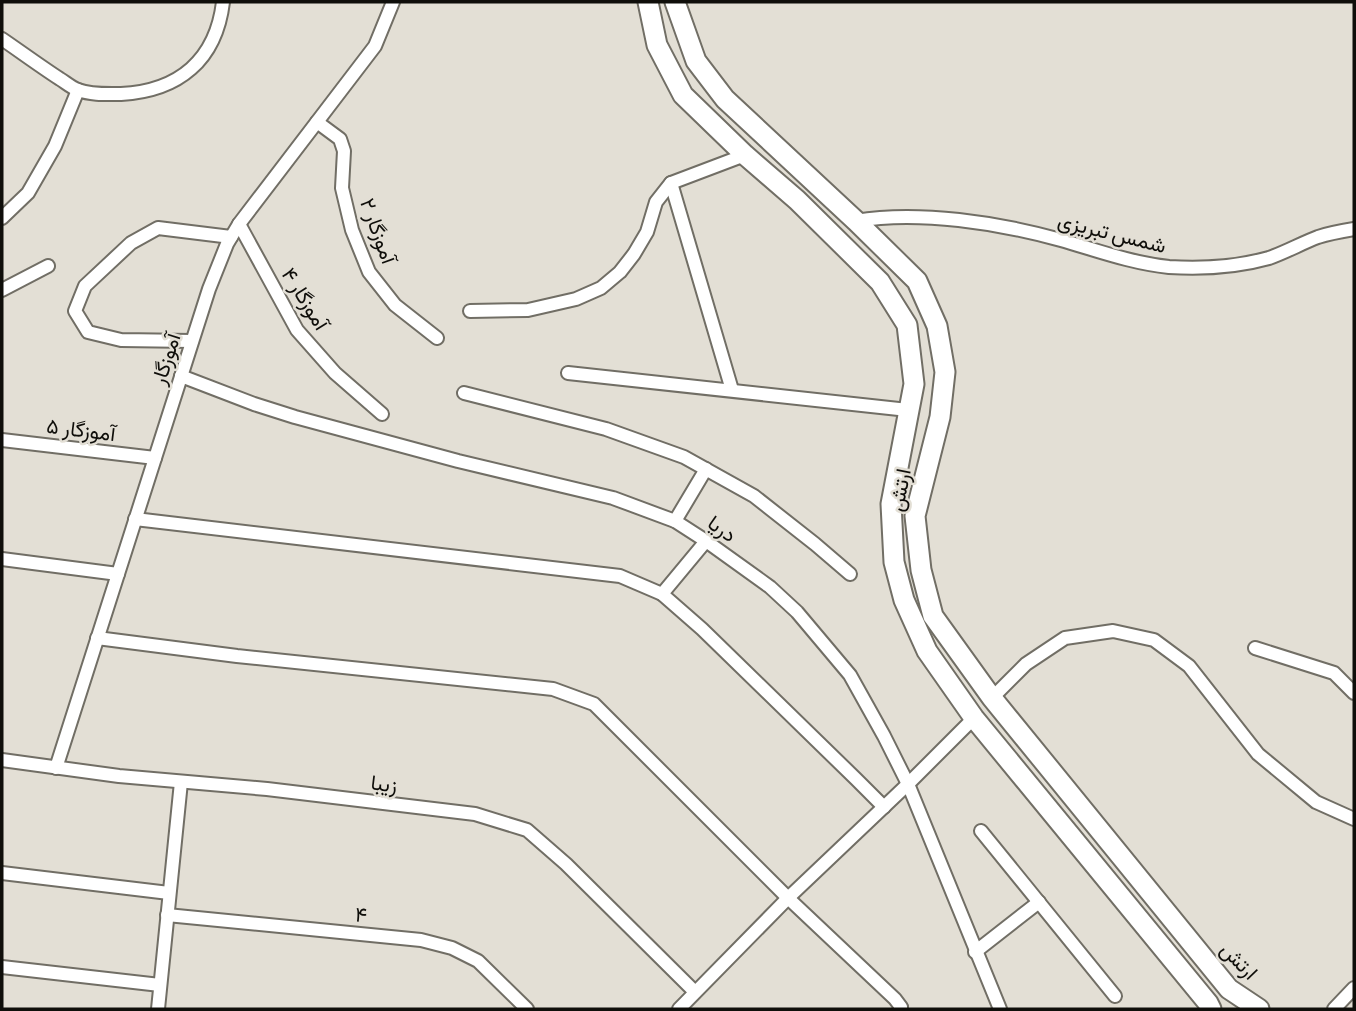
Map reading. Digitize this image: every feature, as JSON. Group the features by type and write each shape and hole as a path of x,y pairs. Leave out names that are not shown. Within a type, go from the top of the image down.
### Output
{"main road":[{"name":"ارتش","path":"648,2 657,45 683,95 745,155 797,200 880,282 907,325 914,384 891,504 894,562 904,600 927,651 974,718 1211,1009"},
{"name":"ارتش","path":"675,2 696,61 725,99 917,281 937,326 945,372 940,417 915,516 921,570 933,616 992,698 1229,989 1259,1009"}],"street":[{"path":"2,38 78,90 105,94 138,93 165,86 186,75 209,48 221,20 223,2"},
{"name":"آموزگار","path":"56,768 209,289 231,237 375,46 393,2"},
{"path":"2,218 28,193 55,146 78,90"},
{"name":"آموزگار ۲","path":"317,122 340,139 344,151 342,188 352,230 369,272 395,305 438,338"},
{"path":"470,311 528,310 576,299 601,288 620,272 634,254 647,232 656,202 671,183 745,155"},
{"path":"671,183 732,390"},
{"name":"شمس تبریزی","path":"856,221 879,217 936,218 996,225 1059,239 1119,258 1168,267 1220,267 1268,258 1321,236 1354,229"},
{"name":"آموزگار ۴","path":"239,224 296,330 335,373 382,414"},
{"path":"192,341 121,340 88,332 75,311 85,286 131,243 158,228 231,237"},
{"path":"2,290 48,265"},
{"path":"568,373 908,410"},
{"name":"دریا","path":"181,376 254,404 458,461 613,499 675,521 770,587 797,612 850,675 884,736 908,784 1000,1009"},
{"path":"464,393 606,429 684,457 754,496 850,574"},
{"name":"آموزگار ۵","path":"2,440 155,458"},
{"path":"675,521 706,469"},
{"path":"135,519 620,576 663,594 884,807"},
{"path":"663,594 706,541"},
{"path":"2,559 118,574"},
{"path":"992,698 1026,664 1065,638 1113,631 1154,640 1189,666 1258,754 1316,802 1354,819"},
{"path":"97,638 553,689 594,704 788,898 895,999 900,1009"},
{"path":"1255,648 1334,673 1354,693"},
{"path":"679,1009 788,898 974,718"},
{"name":"زیبا","path":"2,760 119,776 267,789 475,814 527,830 566,864 695,992"},
{"path":"158,1009 181,782"},
{"path":"981,831 1115,996"},
{"path":"2,873 169,893"},
{"path":"975,952 1039,902"},
{"name":"۴","path":"167,915 421,940 452,948 478,961 527,1009"},
{"path":"2,967 160,985"},
{"path":"1334,1009 1354,988"}]}
